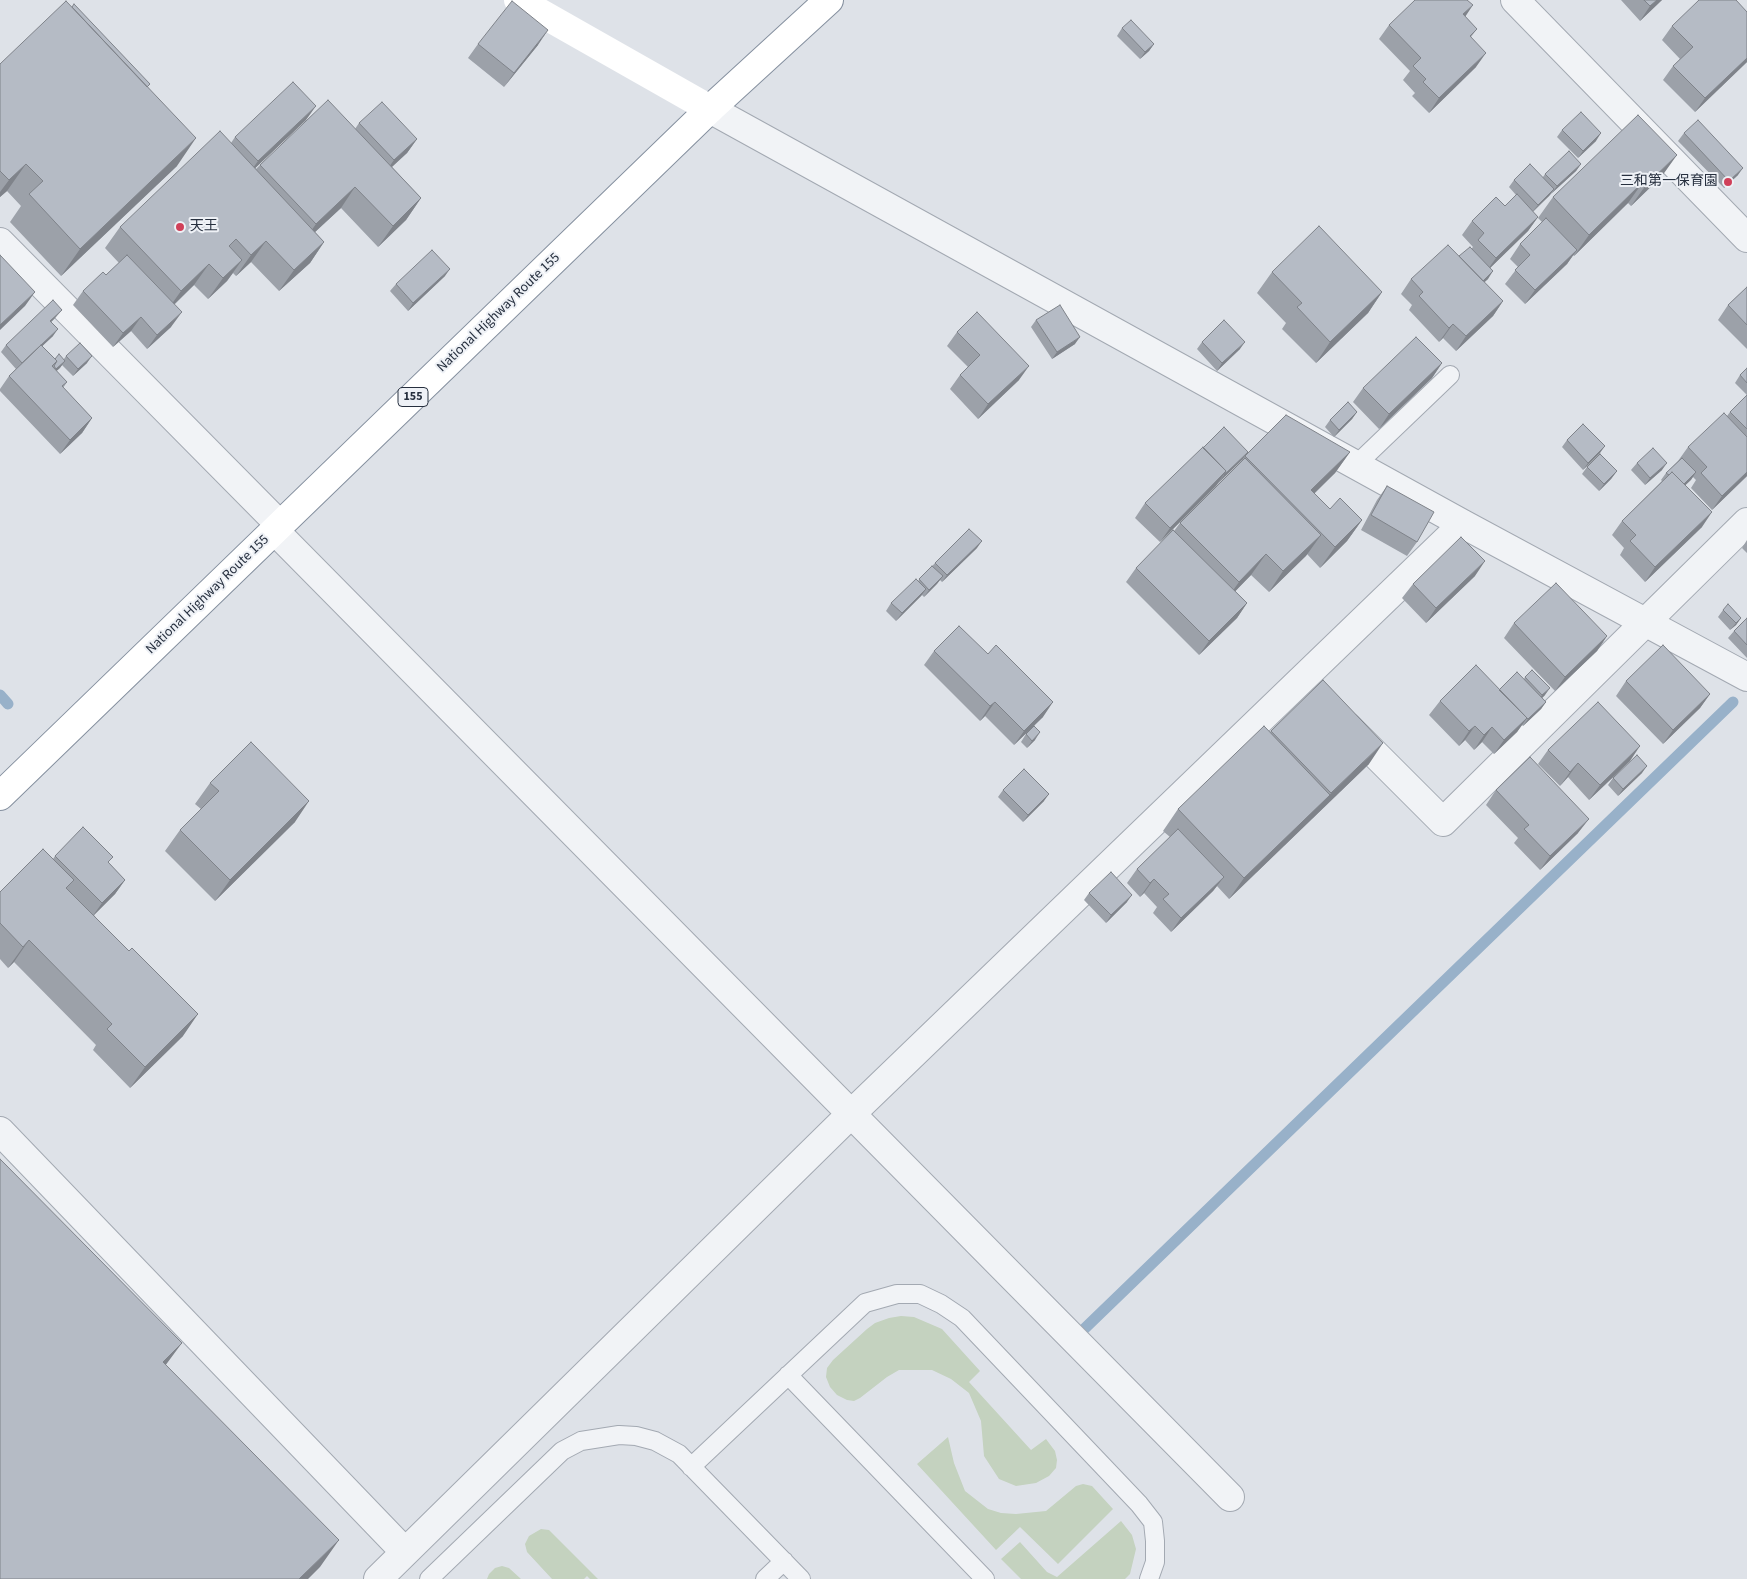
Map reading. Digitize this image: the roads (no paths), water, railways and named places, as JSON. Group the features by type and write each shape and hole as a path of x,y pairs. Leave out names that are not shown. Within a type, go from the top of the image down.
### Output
{"main road":[{"path":"518,0 710,109"},
{"name":"National Highway Route 155","path":"0,796 710,109 829,0"}],"street":[{"path":"1514,0 1747,238"},
{"path":"710,109 1463,524 1747,677"},
{"path":"0,242 851,1114 1230,1497"},
{"path":"1302,679 1443,822 1747,522"},
{"path":"378,1579 851,1114 1463,524"},
{"path":"0,1131 405,1552"}],"lane":[{"path":"1356,465 1450,375"},
{"path":"691,1467 865,1302 897,1294 920,1294 941,1304 962,1318 1139,1504 1153,1522 1155,1562 1149,1579"},
{"path":"788,1375 985,1579"},
{"path":"429,1579 562,1451 581,1440 619,1435 636,1436 655,1441 678,1454 801,1579"},
{"path":"765,1579 784,1561"}],"waterway":[{"path":"0,695 8,704"},
{"path":"1081,1332 1733,702"}],"place":[{"name":"三和第一保育園","path":"1728,182"},
{"name":"天王","path":"180,227"}]}
